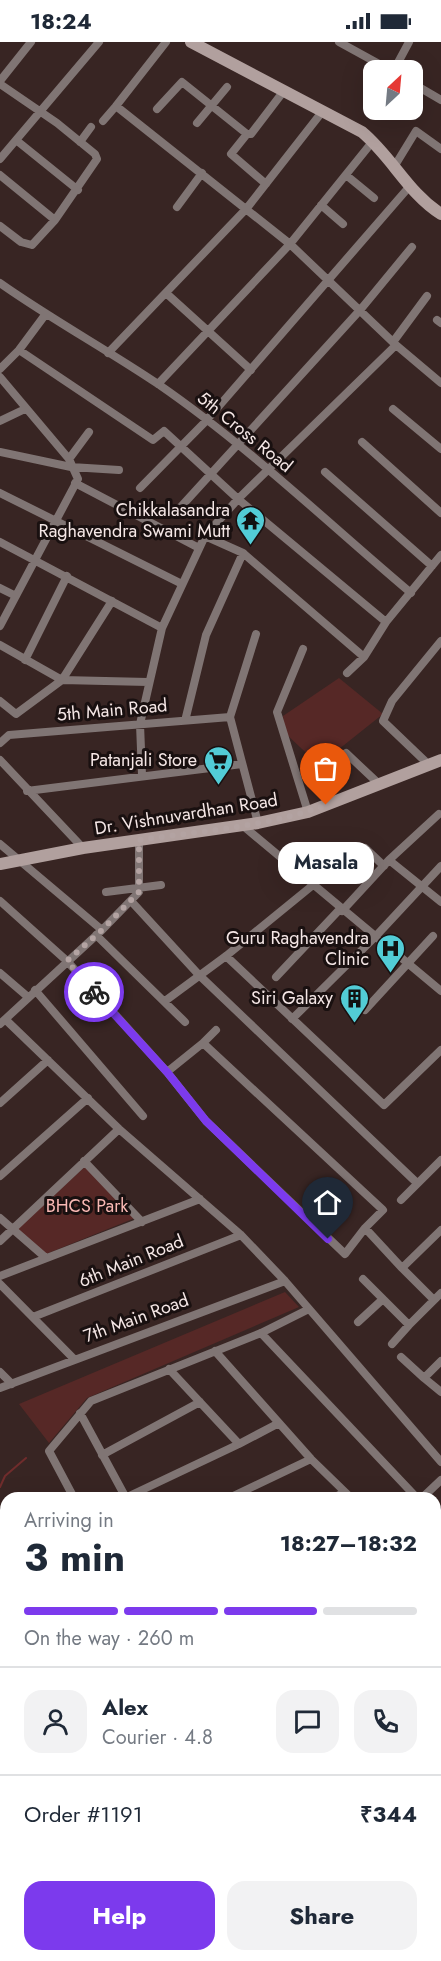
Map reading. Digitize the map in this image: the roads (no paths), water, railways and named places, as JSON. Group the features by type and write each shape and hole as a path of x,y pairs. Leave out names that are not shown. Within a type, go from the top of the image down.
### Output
{"main road":[{"path":"191,42 356,129 373,141 409,187 440,210"},
{"name":"Dr. Vishnuvardhan Road","path":"0,864 83,848 258,823 308,812 435,762"}],"street":[{"path":"0,226 27,245 36,241 78,190 98,159 80,142 0,83 31,42"},
{"path":"0,159 99,42"},
{"path":"103,121 166,42"},
{"path":"339,42 373,60"},
{"path":"398,60 409,42"},
{"path":"157,110 181,82 247,134"},
{"path":"197,123 227,87"},
{"path":"423,89 441,100"},
{"path":"266,184 231,154 247,134 251,134 284,92"},
{"path":"116,106 290,244 361,309 394,344 441,383"},
{"path":"108,353 247,208 322,112"},
{"path":"80,142 91,127"},
{"path":"394,167 416,131 441,149"},
{"path":"16,140 78,190"},
{"path":"158,384 290,244 373,141"},
{"path":"177,207 202,174"},
{"path":"0,175 55,220"},
{"path":"346,175 374,198"},
{"path":"140,488 206,421 409,187"},
{"path":"321,205 343,225"},
{"path":"178,510 361,309 412,247"},
{"name":"5th Cross Road","path":"0,283 45,315 158,384 237,445 411,593"},
{"path":"166,293 251,370"},
{"path":"142,775 140,724 162,627 205,536 238,499 394,344 427,296"},
{"path":"0,369 19,350 45,315"},
{"path":"19,350 153,441 164,431 238,499 387,622"},
{"path":"0,377 70,463 76,481 199,548"},
{"path":"0,421 25,409"},
{"path":"393,409 441,449"},
{"path":"70,463 88,432"},
{"path":"362,442 441,513"},
{"path":"0,452 118,470"},
{"path":"325,472 432,566"},
{"path":"0,626 76,481"},
{"path":"0,493 57,519 182,584"},
{"path":"205,536 243,553 364,657"},
{"path":"0,542 37,559 162,627"},
{"path":"185,721 206,635 243,553"},
{"path":"347,673 364,657 387,622 441,555"},
{"path":"25,660 67,576"},
{"path":"0,588 16,596"},
{"path":"0,701 16,714 62,680 112,601"},
{"path":"256,634 230,717 258,823"},
{"path":"435,762 383,721 392,701 441,642"},
{"path":"0,645 62,680 148,682"},
{"path":"303,649 277,712 308,812"},
{"name":"5th Main Road","path":"0,743 9,735 230,717"},
{"path":"346,753 379,784"},
{"path":"0,760 83,848"},
{"path":"27,791 242,764"},
{"path":"276,977 387,863 440,814"},
{"path":"242,825 341,910 441,991"},
{"path":"139,840 139,892 99,933 3,1022 48,1060 119,1129 241,1235 285,1281 307,1310 441,1462"},
{"path":"0,844 99,933 186,1022"},
{"path":"365,848 422,886 441,902"},
{"path":"292,1019 375,937 441,866"},
{"path":"106,892 161,885"},
{"path":"165,1001 226,956 313,885"},
{"path":"0,901 67,961 167,1072 206,1121 345,1254 365,1227 383,1210 203,1042"},
{"path":"131,901 199,975 417,1183"},
{"path":"365,1010 433,936"},
{"path":"226,956 384,1105 441,1050"},
{"path":"0,973 28,997"},
{"path":"35,990 143,1116"},
{"path":"167,1072 216,1030"},
{"path":"0,1103 48,1060"},
{"path":"0,1176 88,1098"},
{"path":"0,1240 119,1129"},
{"path":"401,1200 441,1160"},
{"path":"84,1161 142,1222"},
{"path":"0,1276 200,1199"},
{"path":"0,1218 46,1258"},
{"path":"365,1227 434,1300"},
{"path":"402,1268 441,1230"},
{"name":"6th Main Road","path":"33,1317 241,1235"},
{"path":"363,1279 409,1325"},
{"name":"7th Main Road","path":"0,1388 285,1281"},
{"path":"0,1284 74,1359"},
{"path":"392,1344 441,1293"},
{"path":"358,1322 383,1299"},
{"path":"71,1492 49,1451 91,1401 261,1333 307,1310"},
{"path":"261,1333 414,1492"},
{"path":"215,1351 310,1460 344,1492"},
{"path":"401,1357 441,1392"},
{"path":"424,1378 441,1361"},
{"path":"169,1369 239,1444"},
{"path":"0,1372 12,1384"},
{"path":"102,1455 200,1402"},
{"path":"80,1413 122,1492"},
{"path":"138,1492 279,1423"},
{"path":"242,1492 310,1460"},
{"path":"427,1492 441,1480"}],"waterway":[{"path":"0,1487 5,1476 26,1458"}],"place":[{"name":"Chikkalasandra Raghavendra Swami Mutt","path":"251,546"},
{"name":"Patanjali Store","path":"218,786"},
{"name":"Masala","path":"326,805"},
{"name":"Guru Raghavendra Clinic","path":"390,974"},
{"name":"Siri Galaxy","path":"354,1024"}],"park label":[{"name":"BHCS Park","path":"87,1206"}]}
